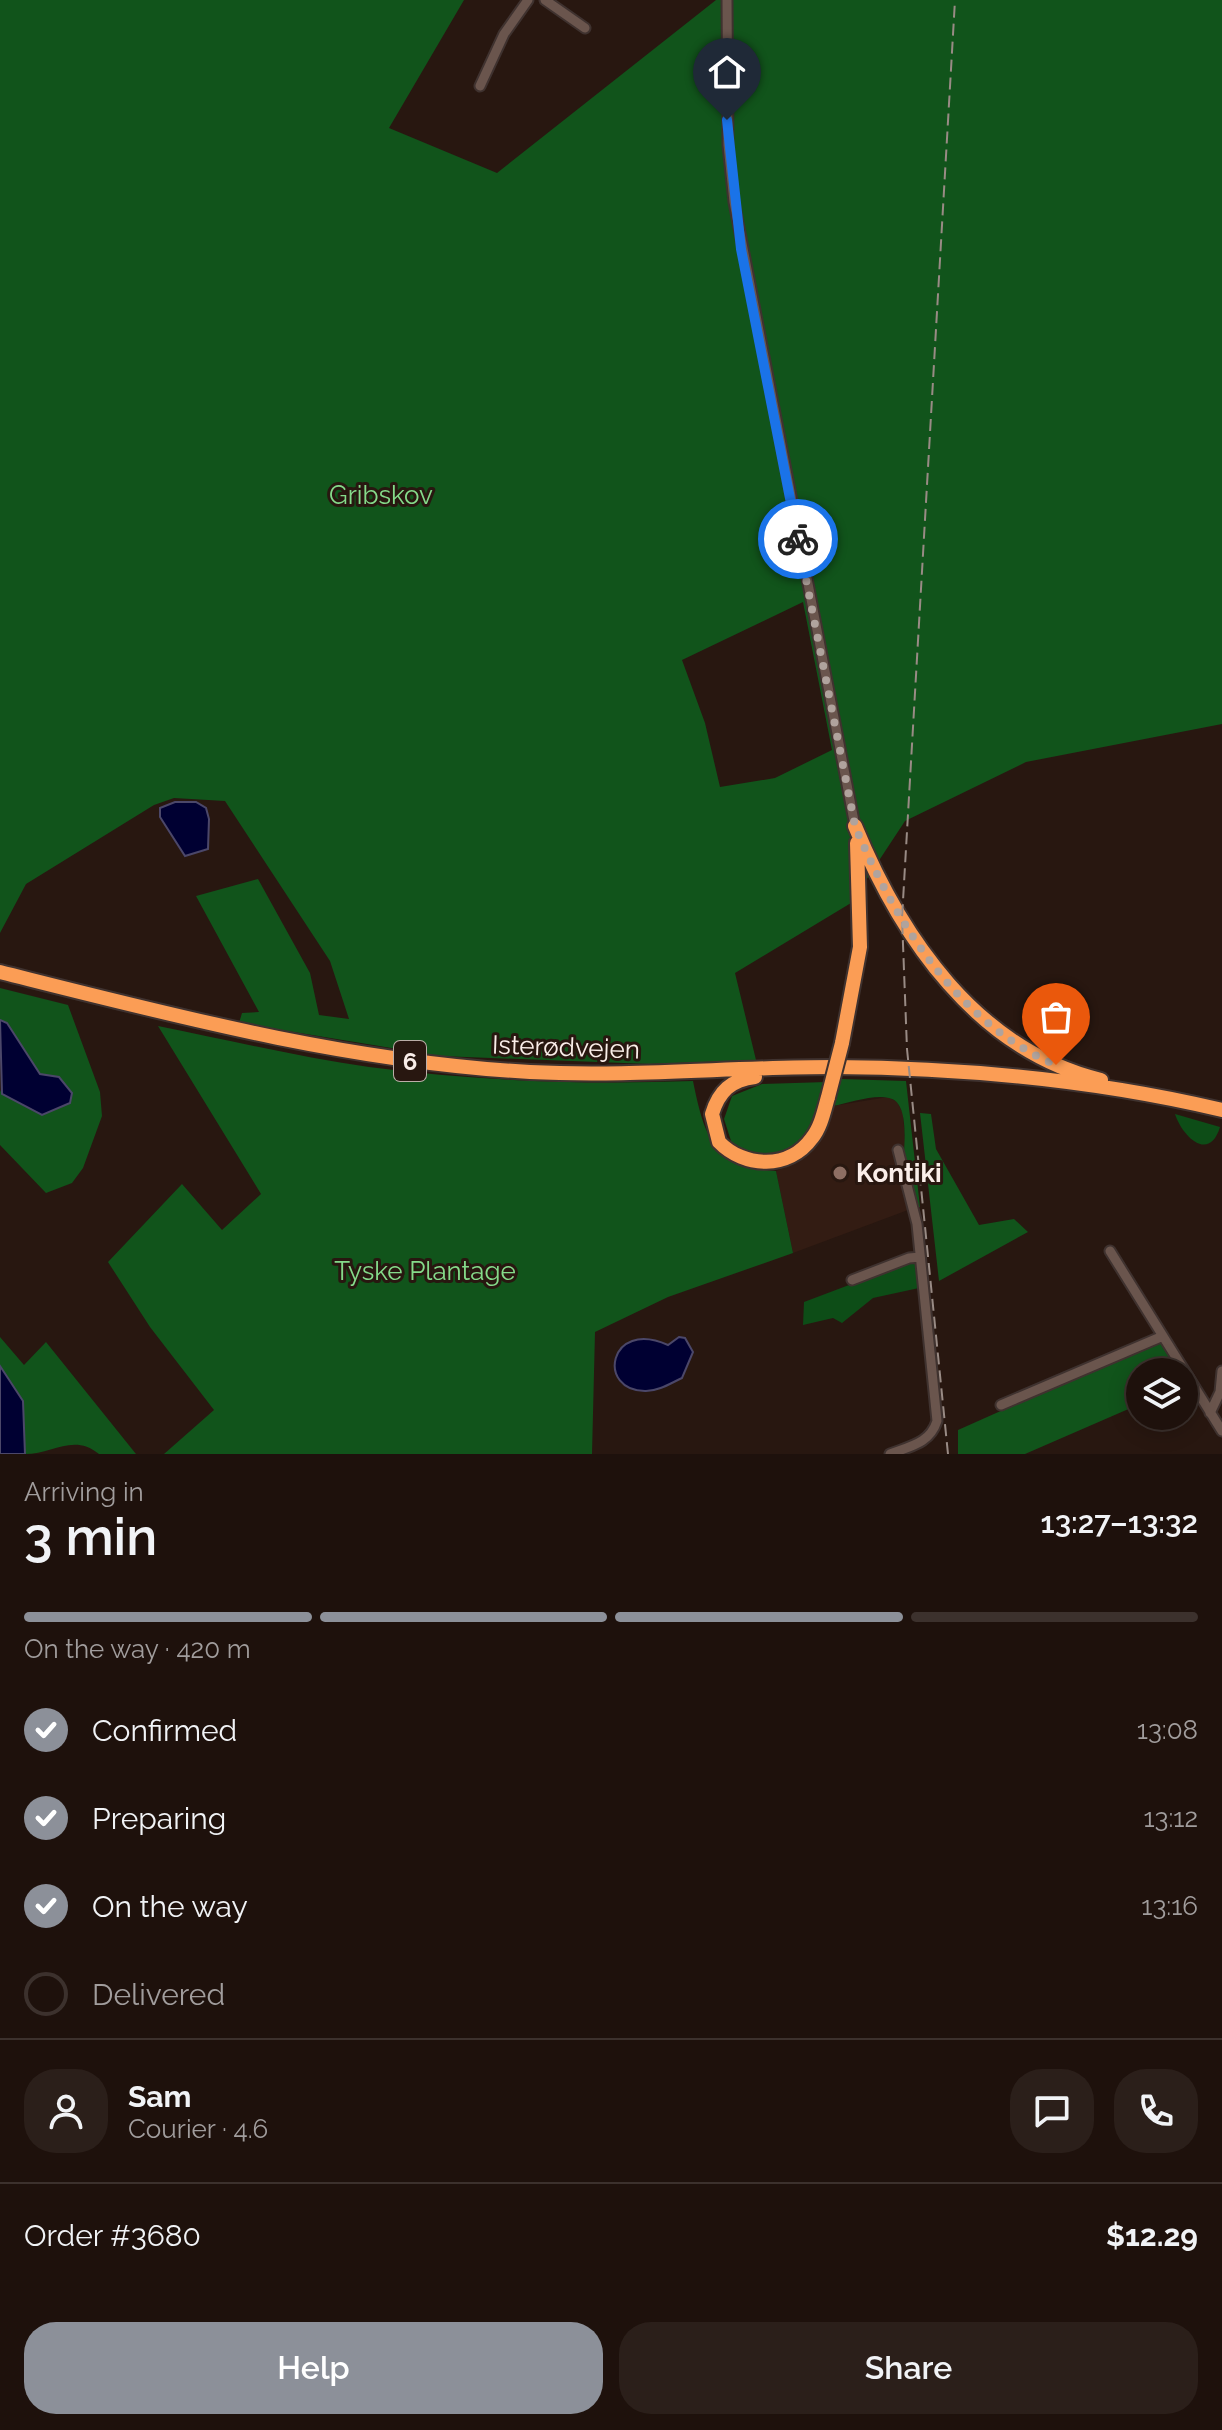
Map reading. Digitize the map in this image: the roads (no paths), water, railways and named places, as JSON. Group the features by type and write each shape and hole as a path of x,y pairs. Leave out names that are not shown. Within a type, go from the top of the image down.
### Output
{"highway":[{"path":"855,826 860,947 842,1043 828,1097 812,1139 802,1150 773,1162 757,1162 729,1152 713,1128 712,1114 725,1088 751,1077 842,1075 1060,1082"},
{"path":"855,826 871,865 921,948 975,1012 1039,1057 1073,1072 1179,1099"},
{"name":"Isterødvejen","path":"0,972 305,1044 439,1065 576,1074 880,1068 1060,1082 1179,1099 1222,1110"},
{"name":"Isterødvejen","path":"1138,1094 1222,1118"}],"street":[{"path":"480,86 504,34 528,0"},
{"path":"545,0 585,28"},
{"path":"727,0 726,96 734,202 855,826"},
{"path":"890,1454 923,1442 930,1436 937,1421 910,1187 898,1150"},
{"path":"1110,1251 1222,1431"},
{"path":"852,1280 920,1257"},
{"path":"1001,1405 1163,1336"},
{"path":"1210,1413 1220,1392 1222,1371"}],"railway":[{"path":"948,1454 907,1049 902,918 955,0"}],"place":[{"name":"Kontiki","path":"840,1173"}],"park label":[{"name":"Gribskov","path":"381,495"},
{"name":"Tyske Plantage","path":"425,1271"}]}
